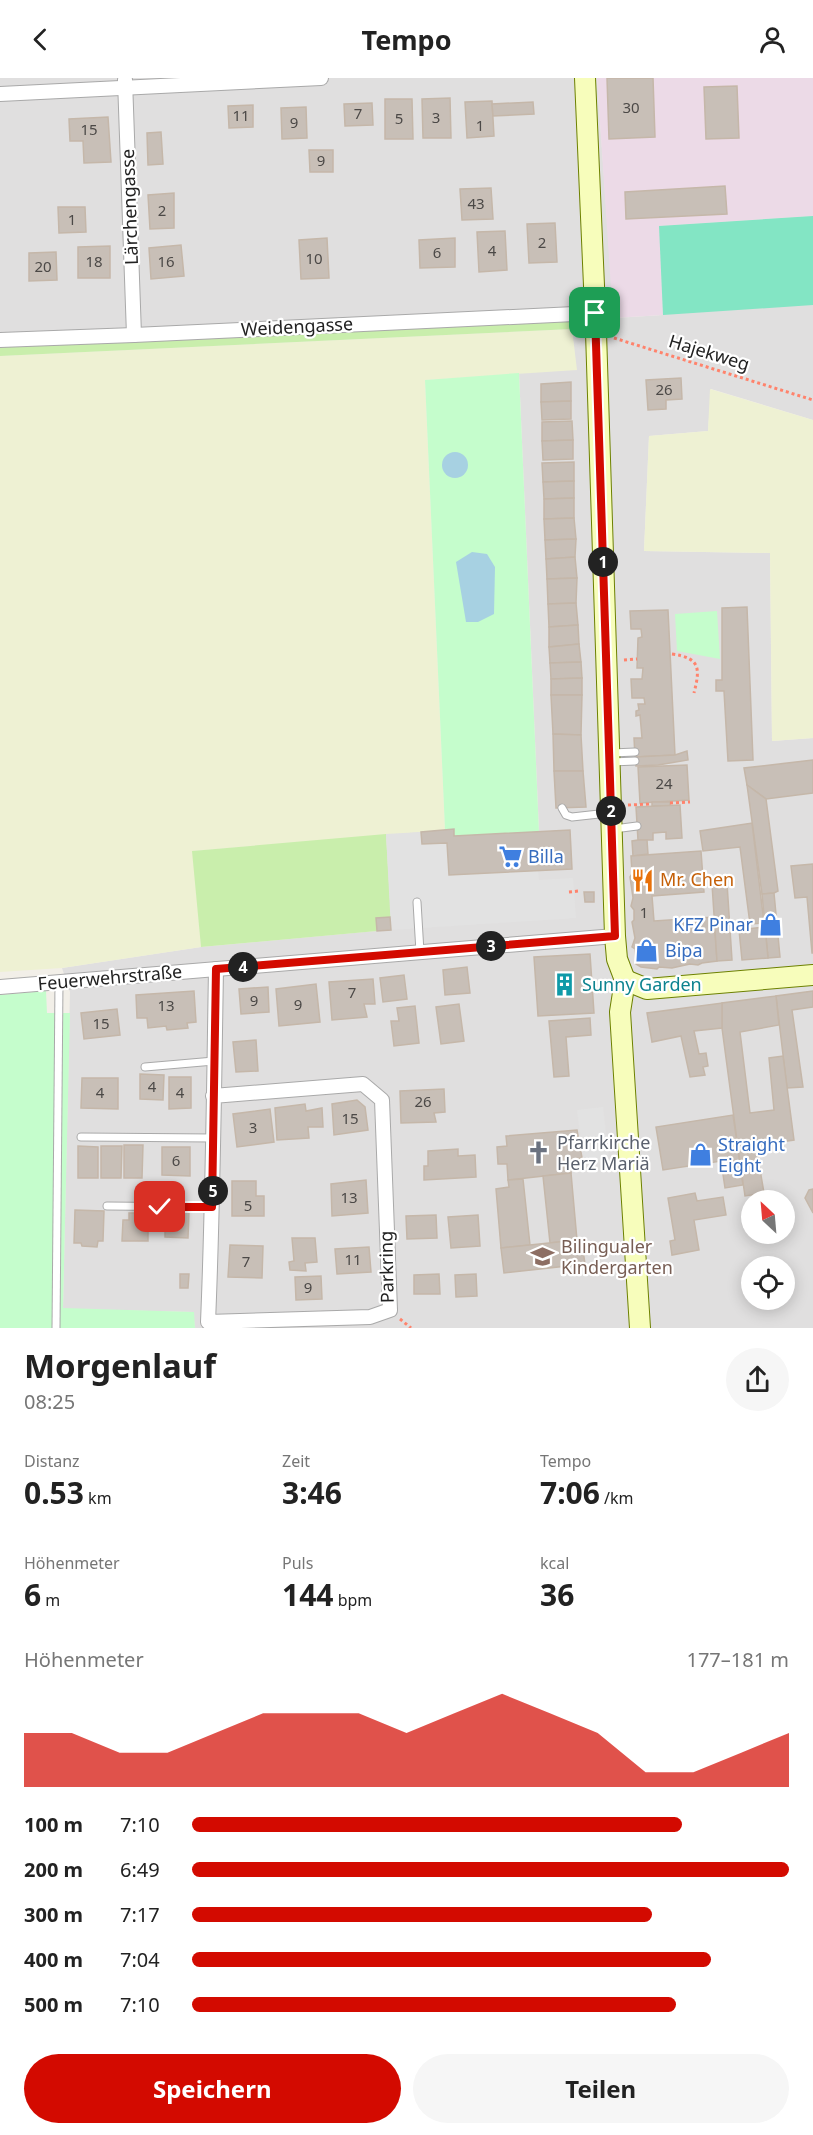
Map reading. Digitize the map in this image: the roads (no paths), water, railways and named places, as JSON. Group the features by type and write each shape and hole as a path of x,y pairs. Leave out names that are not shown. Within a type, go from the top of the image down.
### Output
{"street":[{"path":"0,94 126,82 321,78"},
{"path":"585,78 596,323 609,757 617,816 616,959 626,980 620,1012 640,1328"},
{"name":"Lärchengasse","path":"126,82 134,336"},
{"name":"Weidengasse","path":"0,340 596,323"},
{"name":"Feuerwehrstraße","path":"0,987 615,936"},
{"name":"Parkring","path":"213,1096 363,1084 382,1100 390,1310 370,1317 208,1322 212,1207 213,1096 216,969"},
{"path":"626,980 647,988 813,975"}],"lane":[{"path":"609,757 635,752"},
{"path":"609,757 635,761"},
{"path":"562,808 566,815 572,817 617,816 637,826"},
{"path":"417,902 420,952"},
{"path":"56,1328 59,982"},
{"path":"145,1067 214,1061"},
{"path":"81,1137 213,1138"},
{"path":"107,1206 212,1207"}],"water":[{"path":"455,452 464,456 468,465 464,474 455,478 446,474 442,465 446,456"},
{"path":"472,552 487,554 495,567 494,614 478,622 466,622 456,562"}],"place":[{"name":"Billa","path":"510,857"},
{"name":"Mr. Chen","path":"642,880"},
{"name":"KFZ Pinar","path":"771,925"},
{"name":"Bipa","path":"647,951"},
{"name":"Sunny Garden","path":"564,985"},
{"name":"Pfarrkirche Herz Mariä","path":"539,1153"},
{"name":"Straight Eight","path":"700,1155"},
{"name":"Bilingualer Kindergarten","path":"543,1257"}]}
